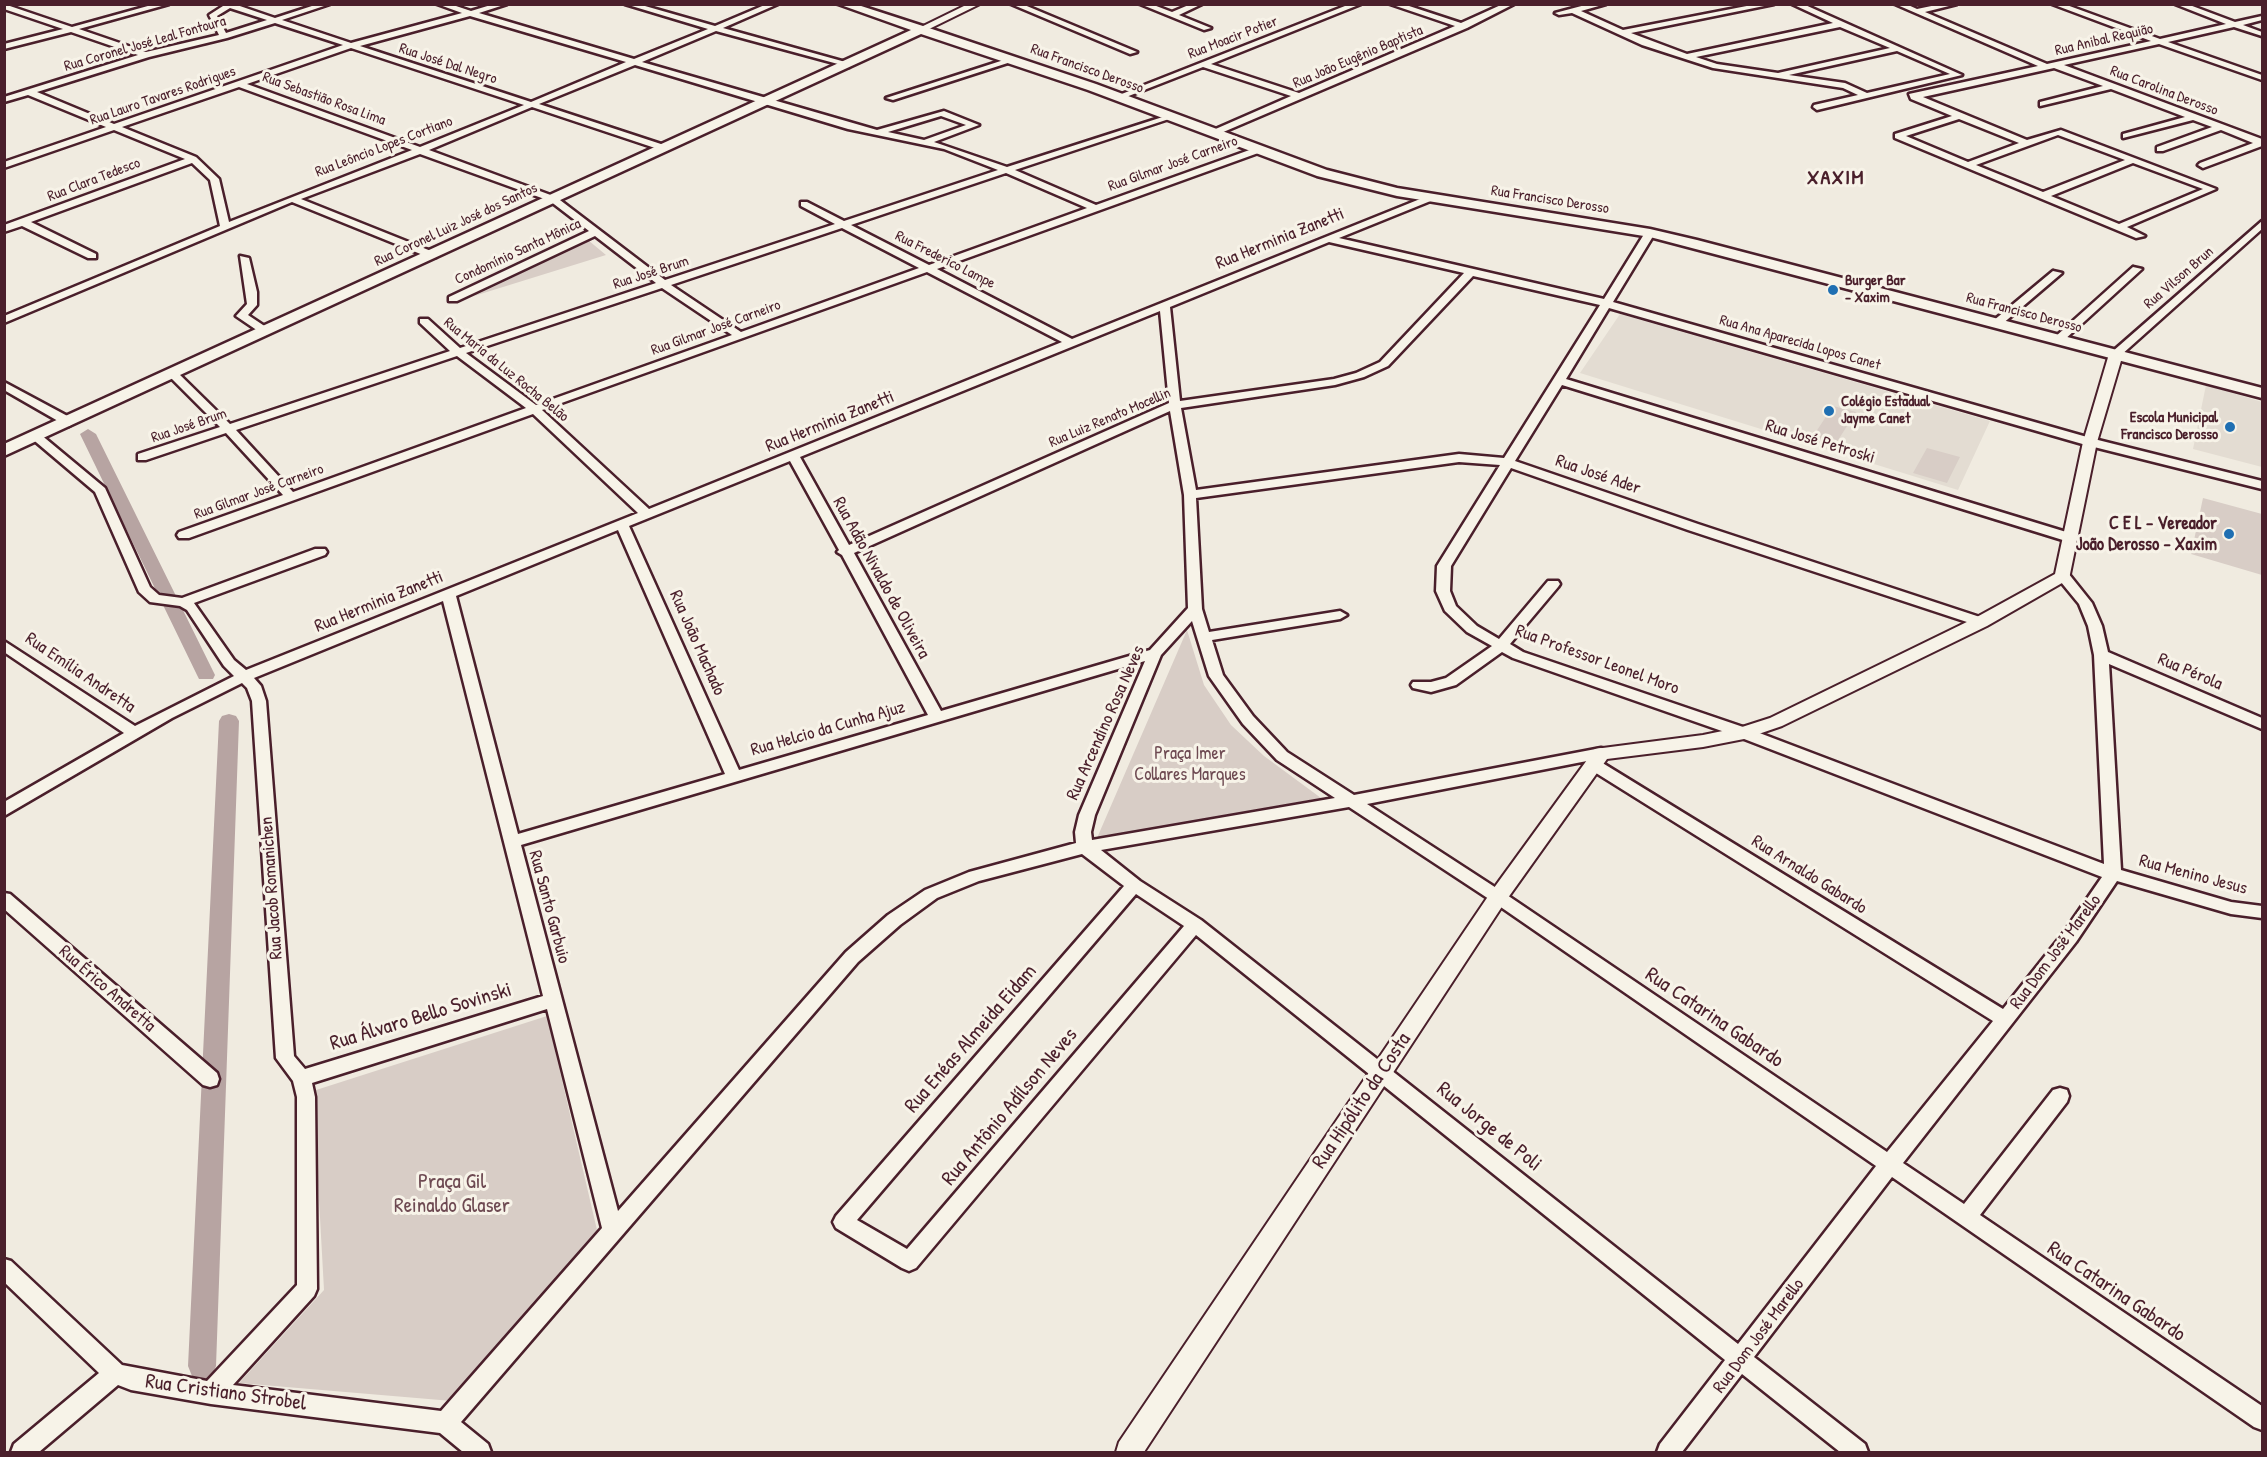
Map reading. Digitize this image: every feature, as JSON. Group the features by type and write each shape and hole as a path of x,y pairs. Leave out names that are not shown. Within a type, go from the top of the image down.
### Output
{"main road":[{"name":"Rua Francisco Derosso","path":"843,4 1118,97 1322,173 1430,198 1650,233 2262,393"},
{"name":"Rua Coronel Luiz José dos Santos","path":"4,451 922,29"}],"street":[{"path":"4,47 166,4"},
{"name":"Rua Coronel José Leal Fontoura","path":"4,99 146,55 224,36 327,4"},
{"path":"440,4 765,102 877,133 925,142 1007,170 1095,208"},
{"name":"Rua Lauro Tavares Rodrigues","path":"4,165 349,46 504,4"},
{"path":"628,4 846,64"},
{"name":"Rua Leôncio Lopes Cortiano","path":"4,320 292,199 419,151 775,4"},
{"path":"922,29 976,4"},
{"path":"1014,4 1133,52"},
{"path":"1143,4 1207,28"},
{"path":"1171,15 1199,4"},
{"name":"Rua Moacir Potier","path":"1118,97 1358,4"},
{"path":"1393,4 1464,27"},
{"name":"Rua João Eugênio Baptista","path":"1214,133 1464,27 1511,4"},
{"path":"1559,13 1603,4"},
{"path":"1621,33 1771,4"},
{"path":"1795,4 1977,82"},
{"name":"Rua Carolina Derosso","path":"1898,4 2051,66 2113,86 2262,142"},
{"path":"1916,12 1954,4"},
{"path":"2055,4 2262,78"},
{"path":"2178,4 2262,34"},
{"path":"224,36 213,15 227,5"},
{"name":"Rua José Dal Negro","path":"227,5 664,148"},
{"path":"4,6 146,55"},
{"path":"1573,10 1637,40 1685,57 1716,66 1845,86 1867,96"},
{"name":"Rua Anibal Requião","path":"1914,97 2262,18"},
{"path":"1685,57 1841,24"},
{"path":"1637,30 1637,40"},
{"path":"1773,76 1897,49"},
{"path":"890,98 1013,60"},
{"path":"1203,64 1299,96"},
{"path":"1792,72 1800,80"},
{"path":"1817,107 1958,75"},
{"path":"1924,83 1941,90"},
{"name":"Rua Sebastião Rosa Lima","path":"239,84 553,199 665,285 739,335"},
{"path":"2043,104 2113,86"},
{"path":"1896,90 2026,143"},
{"path":"28,92 117,126 193,159 214,179 225,227"},
{"path":"877,133 941,113 975,126 925,142"},
{"name":"Rua José Brum","path":"141,458 1169,116"},
{"path":"1959,116 1898,136 2140,236"},
{"path":"2126,136 2194,117"},
{"path":"2160,149 2222,127"},
{"path":"1968,165 2058,132 2211,189 2120,227"},
{"path":"2203,165 2262,142"},
{"name":"Rua Gilmar José Carneiro","path":"184,535 1258,150"},
{"name":"Rua Clara Tedesco","path":"4,229 193,159"},
{"path":"2042,196 2133,160"},
{"name":"Rua Herminia Zanetti","path":"4,810 134,732 192,700 243,677 448,593 623,526 1430,198"},
{"path":"292,199 432,255"},
{"name":"Rua Frederico Lampe","path":"804,204 1072,343"},
{"path":"22,222 92,256"},
{"name":"Rua Vilson Brun","path":"2116,354 2262,224"},
{"name":"Condomínio Santa Mônica","path":"453,299 596,232"},
{"name":"Rua Professor Leonel Moro","path":"1650,233 1558,380 1510,463 1444,566 1443,591 1450,608 1472,629 1500,647 1744,733 2114,874"},
{"name":"Rua Ana Aparecida Lopos Canet","path":"1328,239 1605,303 2090,442 2262,485"},
{"path":"244,258 252,292 252,305 241,316 266,331"},
{"path":"2059,339 2138,269"},
{"name":"Rua Luiz Renato Mocellin","path":"844,552 1175,405 1335,382 1360,375 1384,364 1471,272"},
{"path":"1996,322 2057,273"},
{"path":"1165,305 1175,405 1190,495 1195,609"},
{"name":"Rua Maria da Luz Rocha Belão","path":"424,321 458,352 534,409 648,515"},
{"path":"480,1452 444,1423 852,957 894,920 931,894 975,876 1085,847 1703,741 1744,733 1776,722 1980,622 2063,576 2090,442 2116,354"},
{"path":"173,374 228,428 291,497"},
{"name":"Rua José Petroski","path":"1558,380 2071,538"},
{"path":"4,385 69,422"},
{"name":"Rua Jacob Romanichen","path":"36,437 101,491 144,589 155,599 175,601 200,615 229,663 254,686 259,701 285,1059 301,1078 306,1097 307,1288 211,1393"},
{"name":"Rua Adão Nivaldo de Oliveira","path":"794,456 844,552 937,717"},
{"name":"Rua José Ader","path":"1190,495 1459,458 1510,463 1693,527 1980,622"},
{"name":"Rua João Machado","path":"623,526 734,776"},
{"path":"175,601 320,552"},
{"path":"2063,576 2085,603 2095,626 2101,655 2114,874"},
{"path":"1418,685 1431,687 1451,682 1500,647 1553,584"},
{"name":"Rua Santo Garbuio","path":"448,593 613,1231"},
{"name":"Rua Catarina Gabardo","path":"1195,609 1216,676 1248,720 1282,756 1498,897 2262,1419"},
{"name":"Rua Arcendino Rosa Neves","path":"1085,847 1083,832 1087,815 1155,653 1195,609"},
{"path":"1205,637 1340,615"},
{"name":"Rua Emília Andretta","path":"4,645 134,732"},
{"name":"Rua Helcio da Cunha Ajuz","path":"512,842 1155,653"},
{"name":"Rua Pérola","path":"2101,655 2262,724"},
{"name":"Rua Hipólito da Costa","path":"1129,1452 1498,897 1597,758"},
{"name":"Rua Arnaldo Gabardo","path":"1597,758 2005,1019"},
{"name":"Rua Jorge de Poli","path":"1085,847 1134,885 1195,925 1857,1452"},
{"name":"Rua Menino Jesus","path":"2114,874 2231,908 2262,912"},
{"name":"Rua Dom José Marello","path":"1668,1452 1888,1165 2070,936 2114,874"},
{"name":"Rua Enéas Almeida Eidam","path":"843,1222 1134,885"},
{"name":"Rua Érico Andretta","path":"4,898 210,1079"},
{"name":"Rua Antônio Adílson Neves","path":"843,1222 909,1261 1195,925"},
{"name":"Rua Álvaro Bello Sovinski","path":"301,1078 553,1000"},
{"path":"1965,1218 2060,1096"},
{"name":"Rua Cristiano Strobel","path":"4,1268 115,1373 131,1379 211,1393 444,1423"},
{"path":"22,1452 115,1373"}],"shaded area":[{"name":"Colégio Estadual Jayme Canet","path":"1620,314 1990,421 1958,490 1580,373"},
{"name":"Escola Municipal Francisco Derosso","path":"2206,385 2262,402 2262,467 2193,449"}],"green space":[{"path":"588,240 606,255 474,296 495,286"},
{"path":"1833,406 1856,412 1833,448 1810,441"},
{"path":"1927,448 1960,457 1947,483 1913,473"},
{"name":"C E L - Vereador João Derosso - Xaxim","path":"2203,498 2262,514 2262,575 2191,554"},
{"name":"Praça Imer Collares Marques","path":"1187,630 1204,685 1231,725 1264,756 1321,798 1097,838"},
{"name":"Praça Gil Reinaldo Glaser","path":"547,1016 597,1230 452,1401 239,1383 324,1290 313,1091"}],"waterway":[{"path":"88,434 206,675"},
{"path":"202,1366 229,721"}],"place":[{"name":"Burger Bar - Xaxim","path":"1833,290"},
{"name":"Colégio Estadual Jayme Canet","path":"1829,411"},
{"name":"Escola Municipal Francisco Derosso","path":"2230,427"},
{"name":"C E L - Vereador João Derosso - Xaxim","path":"2229,534"}],"district":[{"name":"XAXIM","path":"1836,179"}]}
